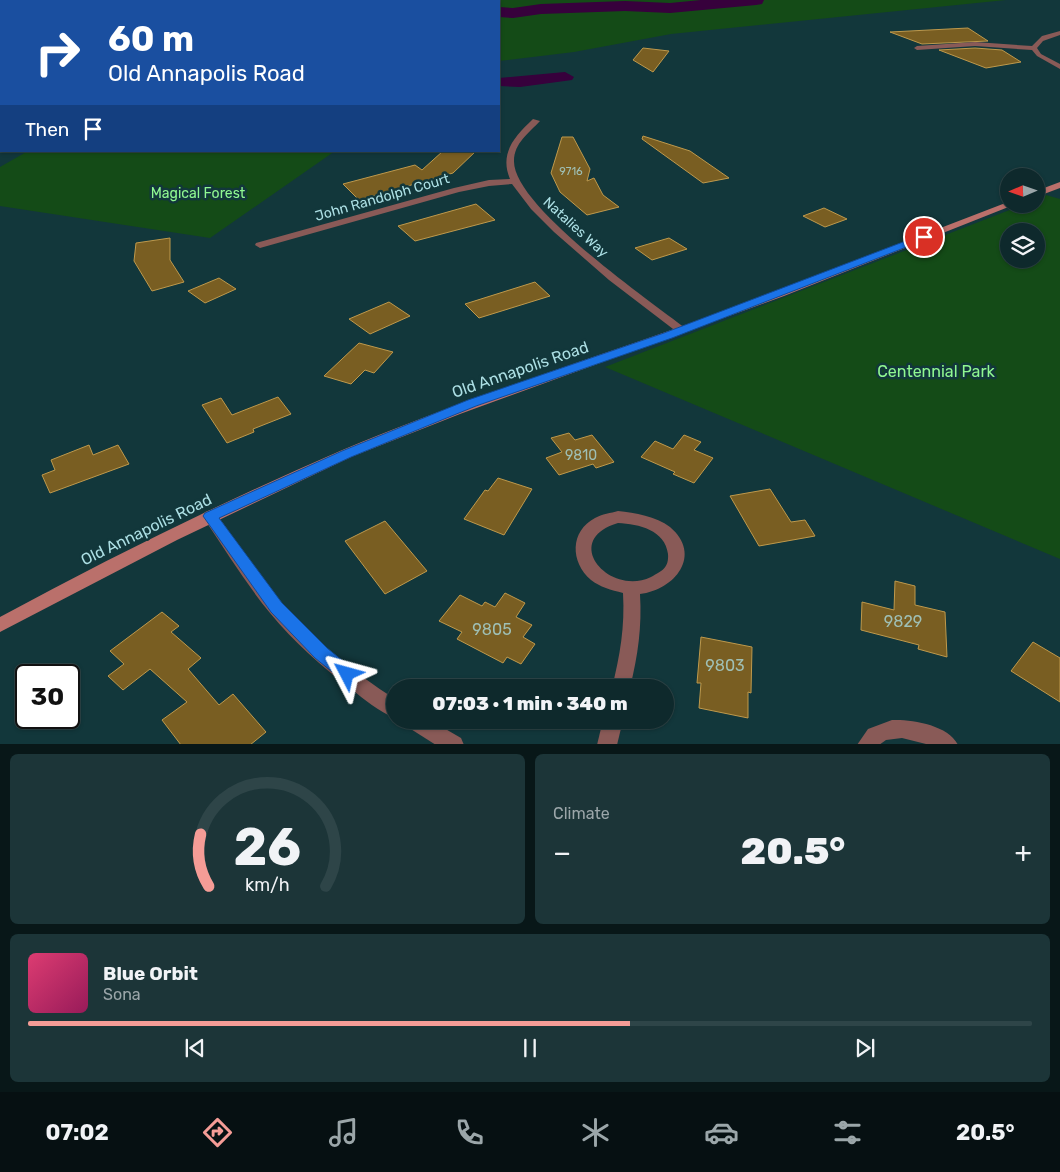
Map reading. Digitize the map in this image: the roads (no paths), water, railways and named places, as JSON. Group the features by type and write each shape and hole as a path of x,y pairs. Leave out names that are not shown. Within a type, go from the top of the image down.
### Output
{"street":[{"path":"1034,48 1039,40 1060,33"},
{"path":"917,48 975,44 1034,48"},
{"path":"1034,48 1038,55 1060,67"},
{"name":"Natalies Way","path":"536,121 521,135 510,155 510,169 513,181 528,202 572,243 681,330"},
{"name":"John Randolph Court","path":"260,245 457,190 489,183 513,181"},
{"path":"1045,191 1060,185"},
{"name":"Old Annapolis Road","path":"0,625 99,571 210,516 347,454 472,403 681,330 1000,208"},
{"path":"210,516 276,608 321,653 386,703"},
{"path":"618,517 637,518 656,525 669,535 676,549 676,565 672,573 655,586 631,590 613,586 598,578 585,562 582,546 589,532 600,523 618,517"},
{"path":"623,679 630,652 634,622 631,590"},
{"path":"867,744 875,735 896,728 922,731 948,744"},
{"path":"428,729 454,744"},
{"path":"607,744 611,729"}],"waterway":[{"path":"500,12 513,13 541,9 625,6 670,8 756,0"}],"park label":[{"name":"Magical Forest","path":"198,193"},
{"name":"Centennial Park","path":"936,371"}]}
